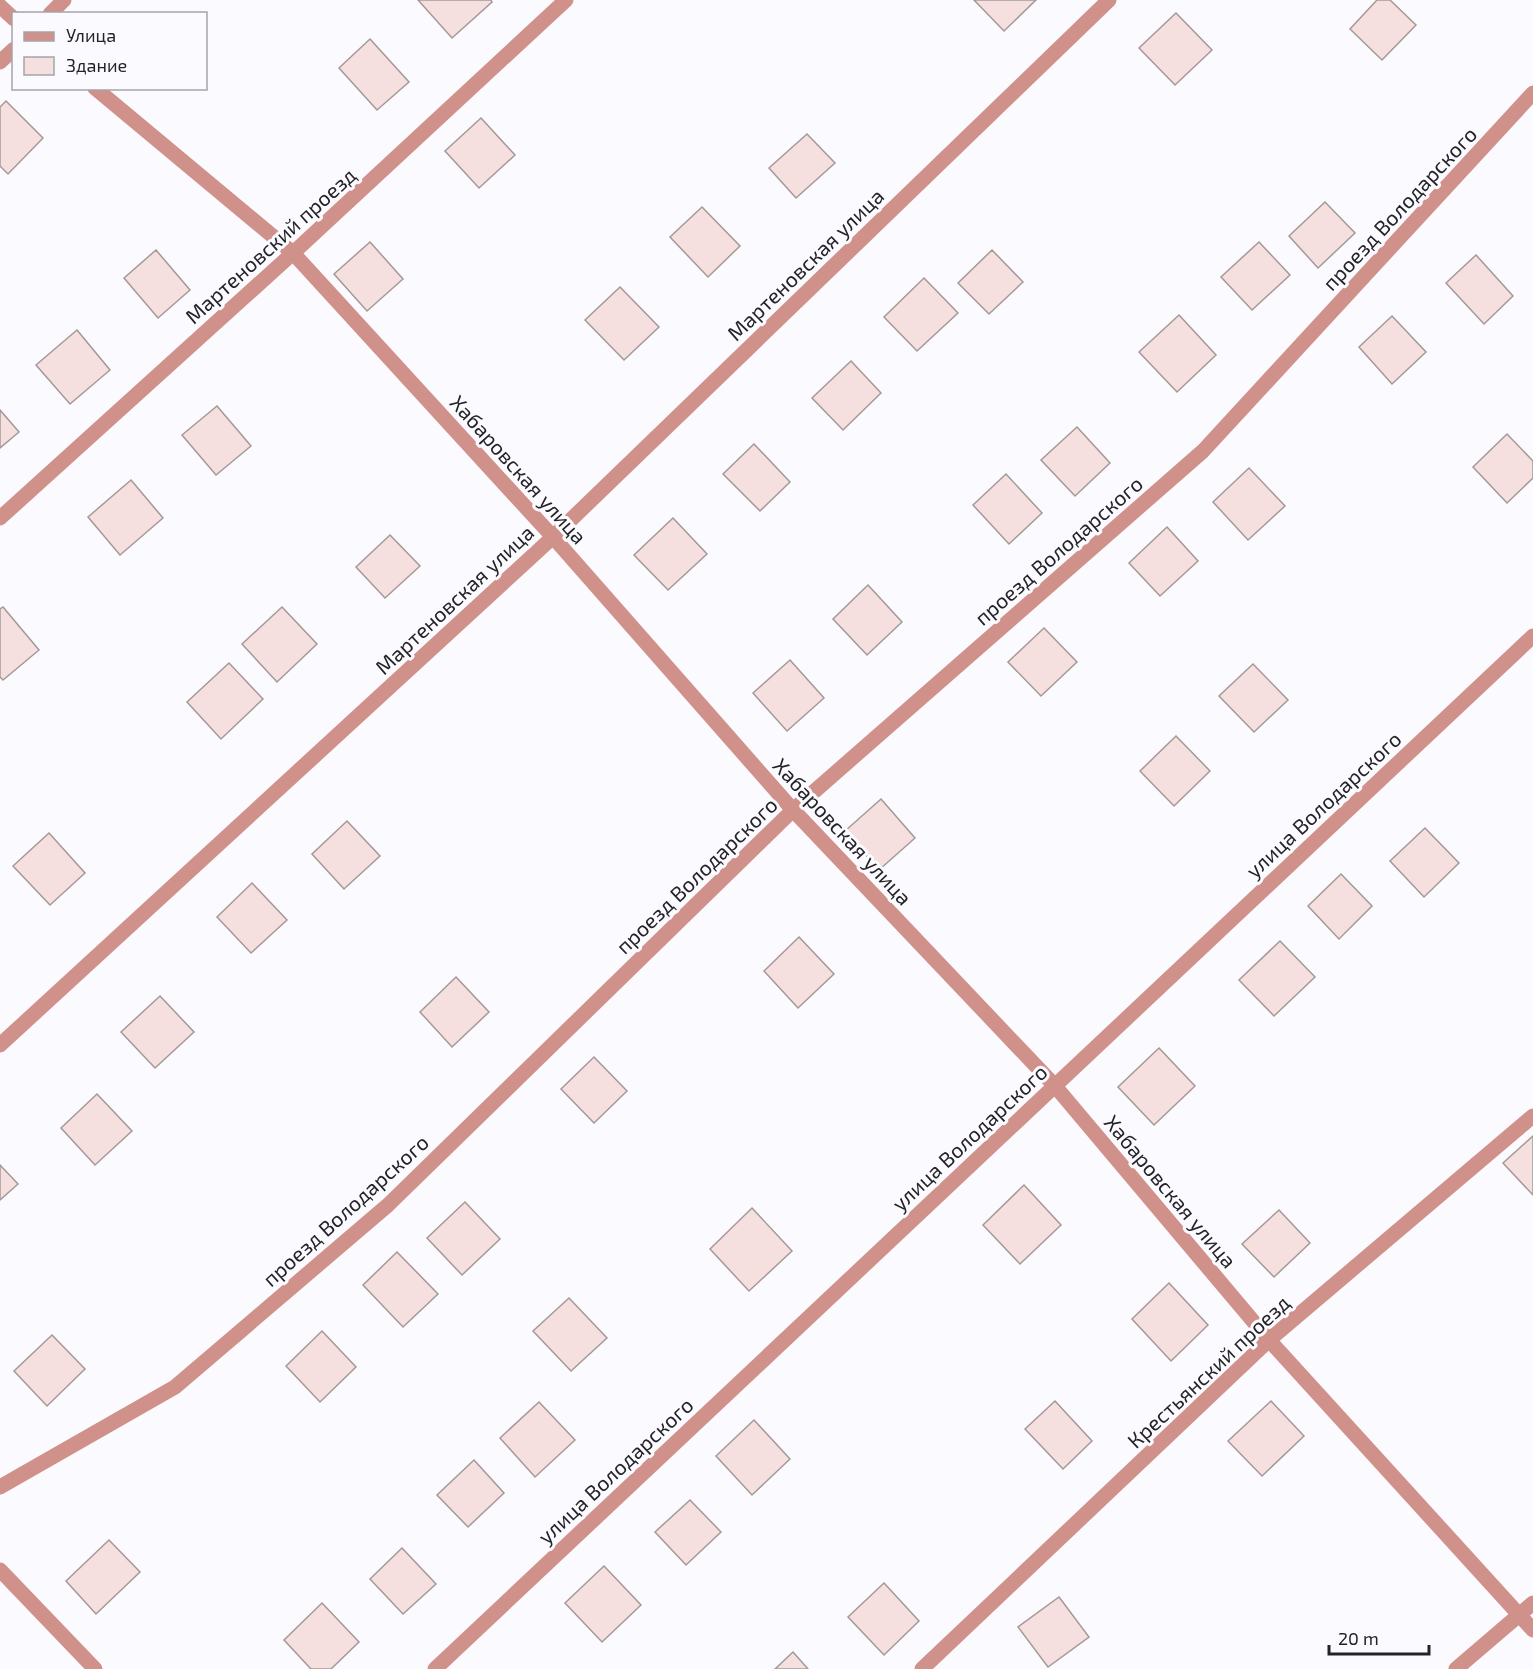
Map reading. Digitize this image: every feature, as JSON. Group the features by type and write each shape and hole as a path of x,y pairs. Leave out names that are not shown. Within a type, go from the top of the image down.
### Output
{"street":[{"path":"52,12 64,0"},
{"name":"Мартеновский проезд","path":"0,518 293,253 566,0"},
{"name":"Мартеновская улица","path":"0,1045 553,537 1109,0"},
{"path":"0,6 12,17"},
{"path":"0,62 12,51"},
{"name":"Хабаровская улица","path":"97,90 293,253 553,537 793,810 1055,1086 1269,1340 1533,1630"},
{"name":"проезд Володарского","path":"0,1487 175,1387 370,1220 793,810 1203,451 1533,93"},
{"name":"улица Володарского","path":"435,1669 1533,636"},
{"name":"Крестьянский проезд","path":"922,1669 1269,1340 1533,1116"},
{"path":"0,1570 95,1669"},
{"path":"1456,1669 1533,1603"}],"building":[{"path":"418,0 491,0 492,2 452,38"},
{"path":"974,0 1036,0 1004,31"},
{"path":"1377,0 1390,0 1416,25 1382,60 1350,29"},
{"path":"1176,13 1212,50 1175,85 1139,48"},
{"path":"370,39 409,82 377,110 339,68"},
{"path":"6,101 43,138 8,174 0,166 0,107"},
{"path":"481,118 515,155 479,188 445,151"},
{"path":"807,134 835,163 796,198 769,168"},
{"path":"1325,202 1355,233 1318,268 1289,236"},
{"path":"702,207 740,246 708,277 670,237"},
{"path":"370,242 403,279 367,311 334,274"},
{"path":"1259,242 1290,275 1252,310 1221,277"},
{"path":"156,250 190,290 158,318 124,278"},
{"path":"992,250 1023,282 989,314 958,283"},
{"path":"1476,255 1513,296 1484,324 1446,283"},
{"path":"924,278 958,313 917,351 884,317"},
{"path":"620,287 659,327 624,360 585,320"},
{"path":"1179,315 1216,355 1177,392 1139,352"},
{"path":"1392,316 1426,352 1392,384 1359,347"},
{"path":"77,330 110,370 70,404 36,365"},
{"path":"851,361 881,393 843,430 812,398"},
{"path":"217,406 251,446 216,475 182,435"},
{"path":"0,410 19,432 0,448"},
{"path":"1077,427 1110,463 1075,496 1041,460"},
{"path":"1507,434 1533,461 1533,478 1507,503 1473,467"},
{"path":"754,444 790,482 760,511 723,474"},
{"path":"1249,468 1285,506 1248,540 1213,502"},
{"path":"1006,474 1042,513 1009,544 973,505"},
{"path":"131,480 163,518 120,555 88,517"},
{"path":"673,518 707,554 668,590 634,555"},
{"path":"1167,527 1198,561 1160,596 1129,563"},
{"path":"390,535 420,566 385,598 356,567"},
{"path":"868,585 902,622 867,655 833,619"},
{"path":"3,607 39,650 3,680 0,677 0,609"},
{"path":"282,607 317,644 277,682 242,644"},
{"path":"1044,628 1077,662 1041,696 1008,662"},
{"path":"790,660 824,698 787,731 753,693"},
{"path":"229,663 263,699 221,739 187,702"},
{"path":"1253,664 1288,700 1254,732 1219,696"},
{"path":"1176,736 1210,771 1174,806 1140,771"},
{"path":"881,799 915,838 879,870 845,831"},
{"path":"347,821 380,856 344,889 312,854"},
{"path":"1425,828 1459,863 1424,897 1390,861"},
{"path":"49,833 85,873 50,905 13,866"},
{"path":"1341,874 1372,906 1339,939 1308,906"},
{"path":"252,883 287,920 251,953 217,917"},
{"path":"799,937 834,974 798,1008 764,971"},
{"path":"1280,941 1315,977 1274,1016 1239,980"},
{"path":"456,977 489,1012 452,1047 420,1012"},
{"path":"160,996 194,1032 155,1068 121,1032"},
{"path":"1159,1048 1195,1086 1154,1125 1118,1087"},
{"path":"594,1057 627,1091 594,1123 561,1089"},
{"path":"97,1094 132,1131 95,1165 61,1128"},
{"path":"1533,1136 1533,1195 1503,1163"},
{"path":"0,1165 18,1184 0,1200"},
{"path":"1024,1185 1061,1225 1020,1264 983,1225"},
{"path":"465,1202 500,1239 462,1275 427,1238"},
{"path":"752,1208 792,1251 749,1291 710,1249"},
{"path":"1279,1210 1310,1243 1274,1277 1242,1244"},
{"path":"397,1252 438,1294 403,1327 363,1285"},
{"path":"1169,1283 1208,1325 1171,1361 1132,1319"},
{"path":"569,1298 607,1338 571,1371 533,1331"},
{"path":"322,1331 356,1367 320,1402 286,1366"},
{"path":"52,1335 85,1369 47,1406 14,1371"},
{"path":"1055,1401 1092,1441 1063,1469 1025,1429"},
{"path":"1271,1401 1304,1436 1262,1476 1228,1441"},
{"path":"539,1402 575,1440 535,1477 500,1438"},
{"path":"754,1420 790,1459 752,1495 716,1456"},
{"path":"474,1460 504,1493 468,1527 437,1495"},
{"path":"690,1500 721,1532 686,1565 655,1532"},
{"path":"109,1540 140,1572 96,1614 66,1581"},
{"path":"402,1548 436,1584 403,1614 370,1579"},
{"path":"604,1566 641,1605 602,1642 565,1603"},
{"path":"884,1583 919,1621 884,1655 848,1617"},
{"path":"1059,1597 1089,1637 1048,1667 1018,1627"},
{"path":"322,1603 359,1642 331,1669 311,1669 284,1640"},
{"path":"793,1652 808,1669 775,1669"}]}
